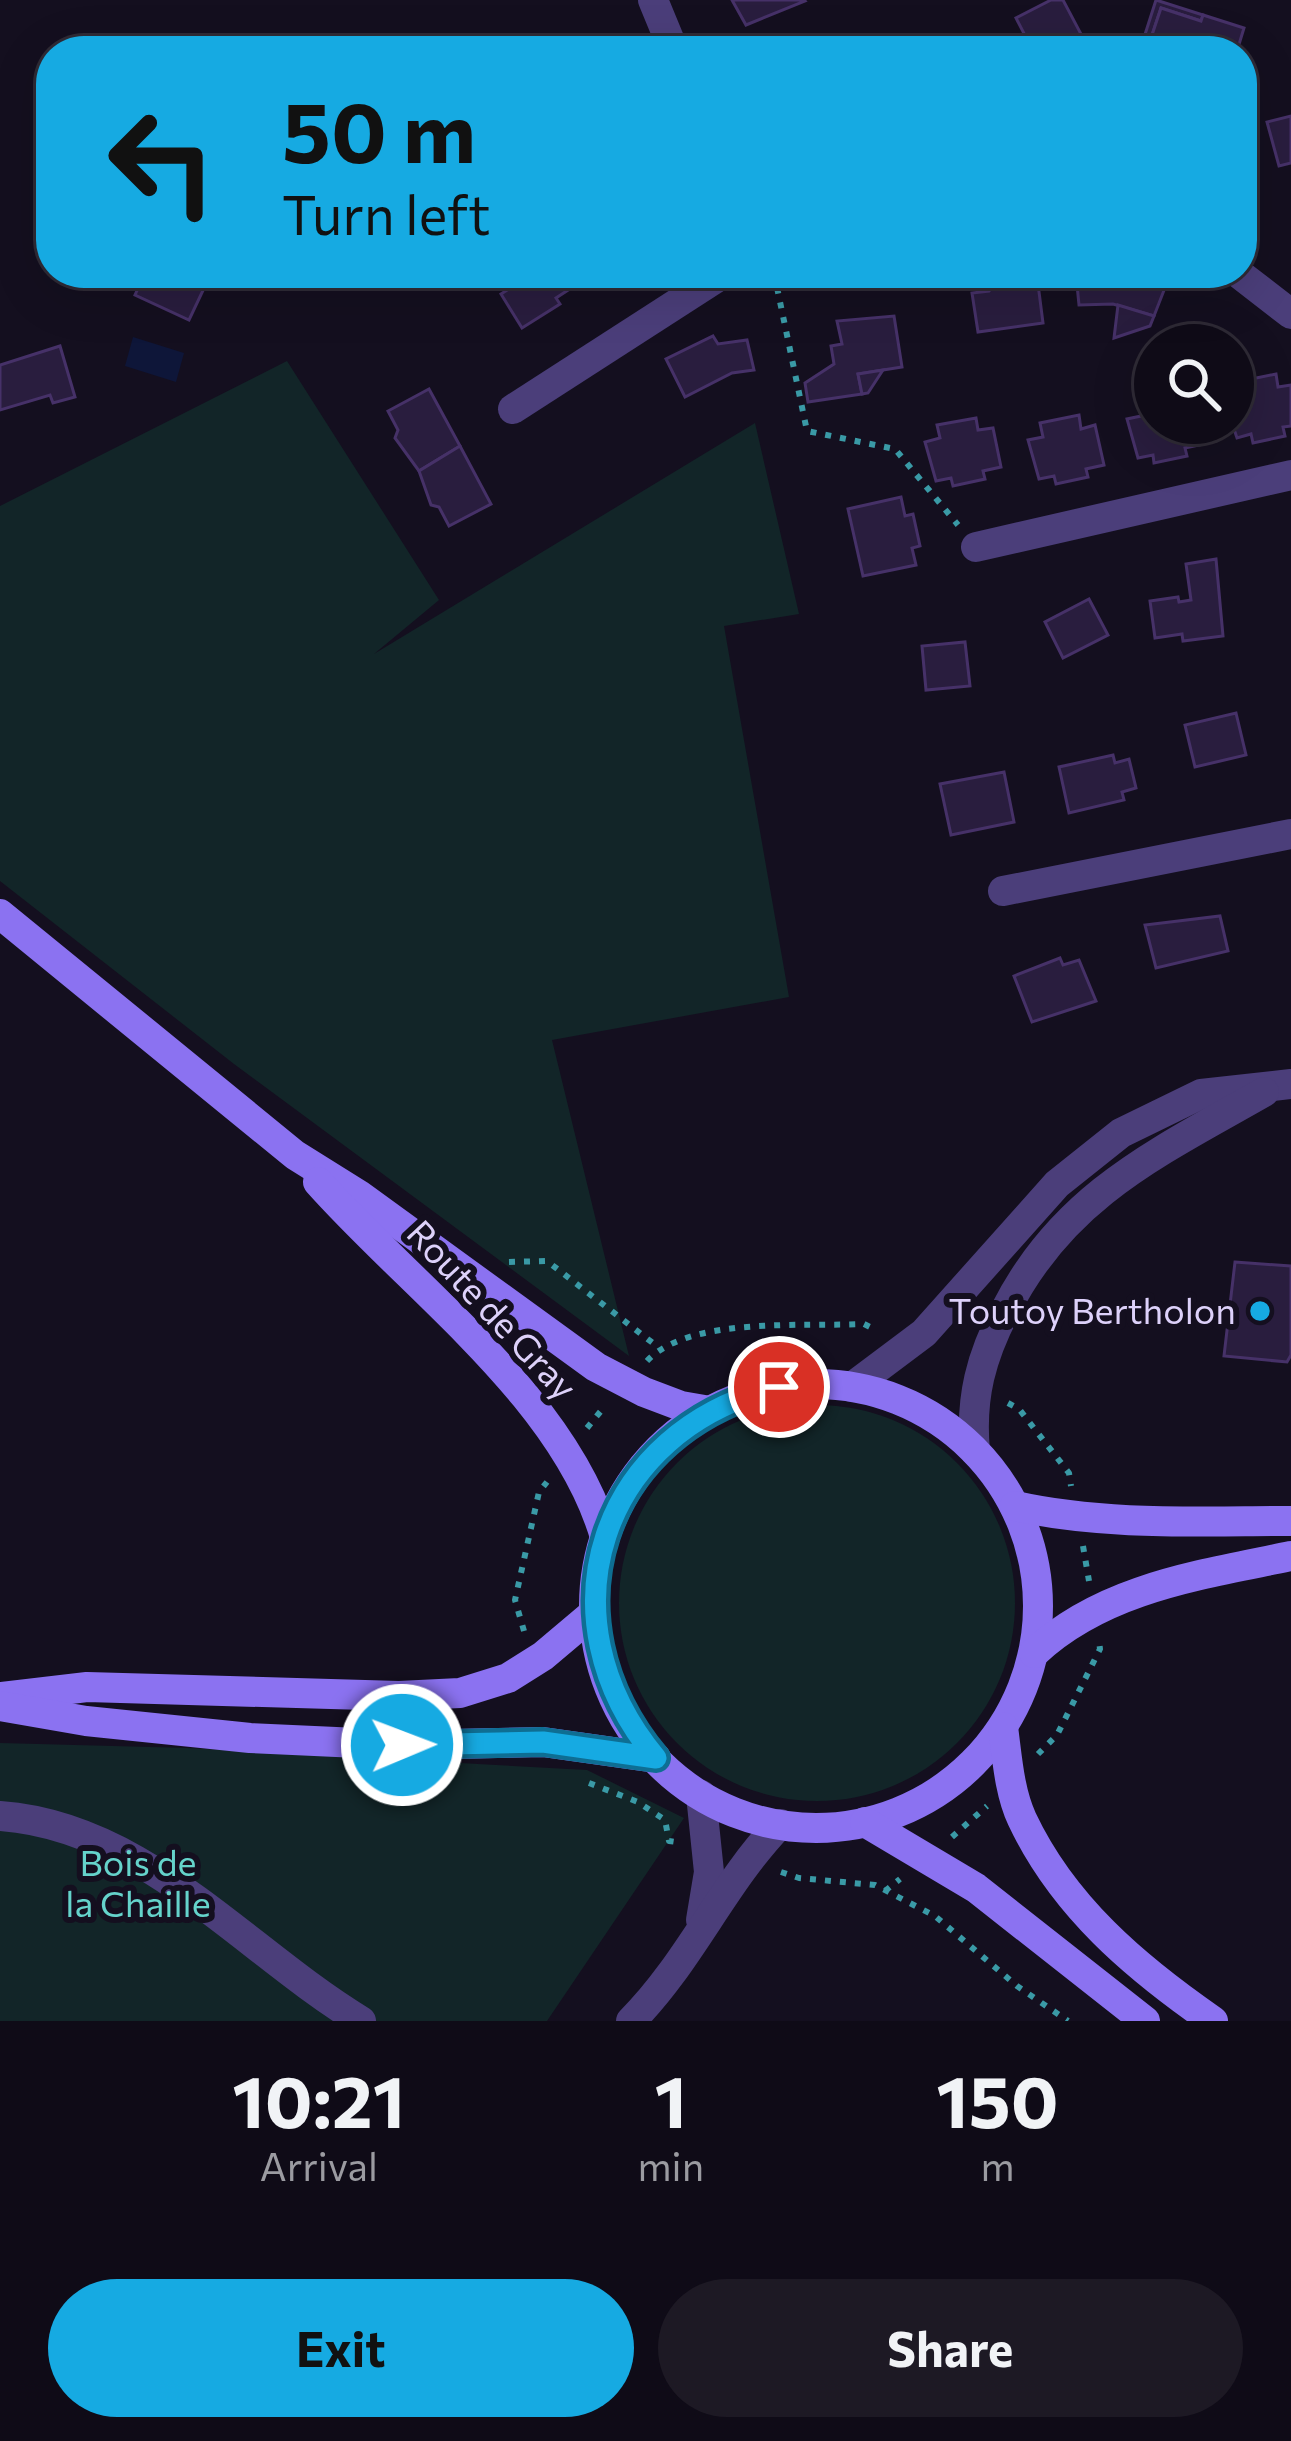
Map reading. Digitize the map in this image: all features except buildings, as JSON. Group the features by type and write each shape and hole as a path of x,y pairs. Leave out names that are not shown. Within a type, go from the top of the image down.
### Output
{"main road":[{"name":"Route de Gray","path":"0,914 295,1155 596,1367 681,1406 710,1411"},
{"name":"Route de Gray","path":"295,1155 353,1221 519,1389 594,1497 605,1537"},
{"path":"779,1387 852,1387 910,1405 945,1425 975,1451 1015,1506 1037,1578 1034,1653 1022,1691 1003,1727 944,1788 865,1822 808,1827 780,1824 752,1818 701,1795 656,1758 618,1706 602,1660 594,1612 598,1562 616,1510 645,1464 686,1426 710,1411 779,1387"},
{"path":"1015,1506 1130,1520 1291,1521"},
{"path":"1034,1653 1061,1627 1114,1599 1291,1556"},
{"path":"0,1701 87,1687 399,1696 460,1693 508,1678 594,1612"},
{"path":"0,1701 86,1721 250,1738 402,1745 564,1744 656,1758"},
{"path":"1003,1727 1020,1816 1069,1898 1124,1953 1213,2021"},
{"path":"865,1822 976,1888 1145,2021"}],"street":[{"path":"653,0 668,36"},
{"path":"513,409 701,288"},
{"path":"1257,288 1291,314"},
{"path":"976,547 1291,475"},
{"path":"1003,891 1291,834"},
{"path":"852,1387 924,1334 1057,1184 1120,1133 1201,1094 1283,1085"},
{"path":"975,1451 976,1384 991,1338 1039,1252 1076,1211 1150,1156 1283,1085"},
{"path":"699,1932 709,1872 701,1795"},
{"path":"0,1816 29,1818 134,1859 361,2021"},
{"path":"631,2021 664,1988 745,1861 780,1824"}],"path":[{"path":"776,288 807,431 895,449 976,547"},
{"path":"464,1272 502,1262 548,1261 660,1348"},
{"path":"532,1663 515,1600 539,1492 660,1348 715,1330 864,1324 908,1347"},
{"path":"885,1891 972,1821 1057,1735 1100,1649 1069,1473 1018,1409 976,1384"},
{"path":"564,1744 582,1780 638,1802 665,1820 669,1840 708,1851"},
{"path":"745,1861 799,1878 875,1885 935,1916 1017,1986 1068,2021"}],"green space":[{"path":"287,361 439,600 374,654 755,423 799,614 724,626 789,997 552,1040 629,1356 234,1064 0,881 0,506"},
{"path":"817,1405 856,1409 893,1420 957,1463 1000,1527 1011,1564 1015,1603 1011,1642 1000,1679 957,1743 893,1786 856,1797 817,1801 778,1797 741,1786 677,1743 634,1679 623,1642 619,1603 623,1564 634,1527 677,1463 741,1420 778,1409"},
{"name":"Bois de la Chaille","path":"0,1743 188,1748 587,1770 684,1818 547,2021 0,2021"}],"water":[{"path":"133,337 184,353 176,382 125,366"}],"place":[{"name":"Toutoy Bertholon","path":"1260,1311"}],"route":[{"path":"402,1745 543,1742 656,1758 618,1706 598,1644 595,1587 605,1537 629,1486 664,1444 732,1400 779,1387"}]}
